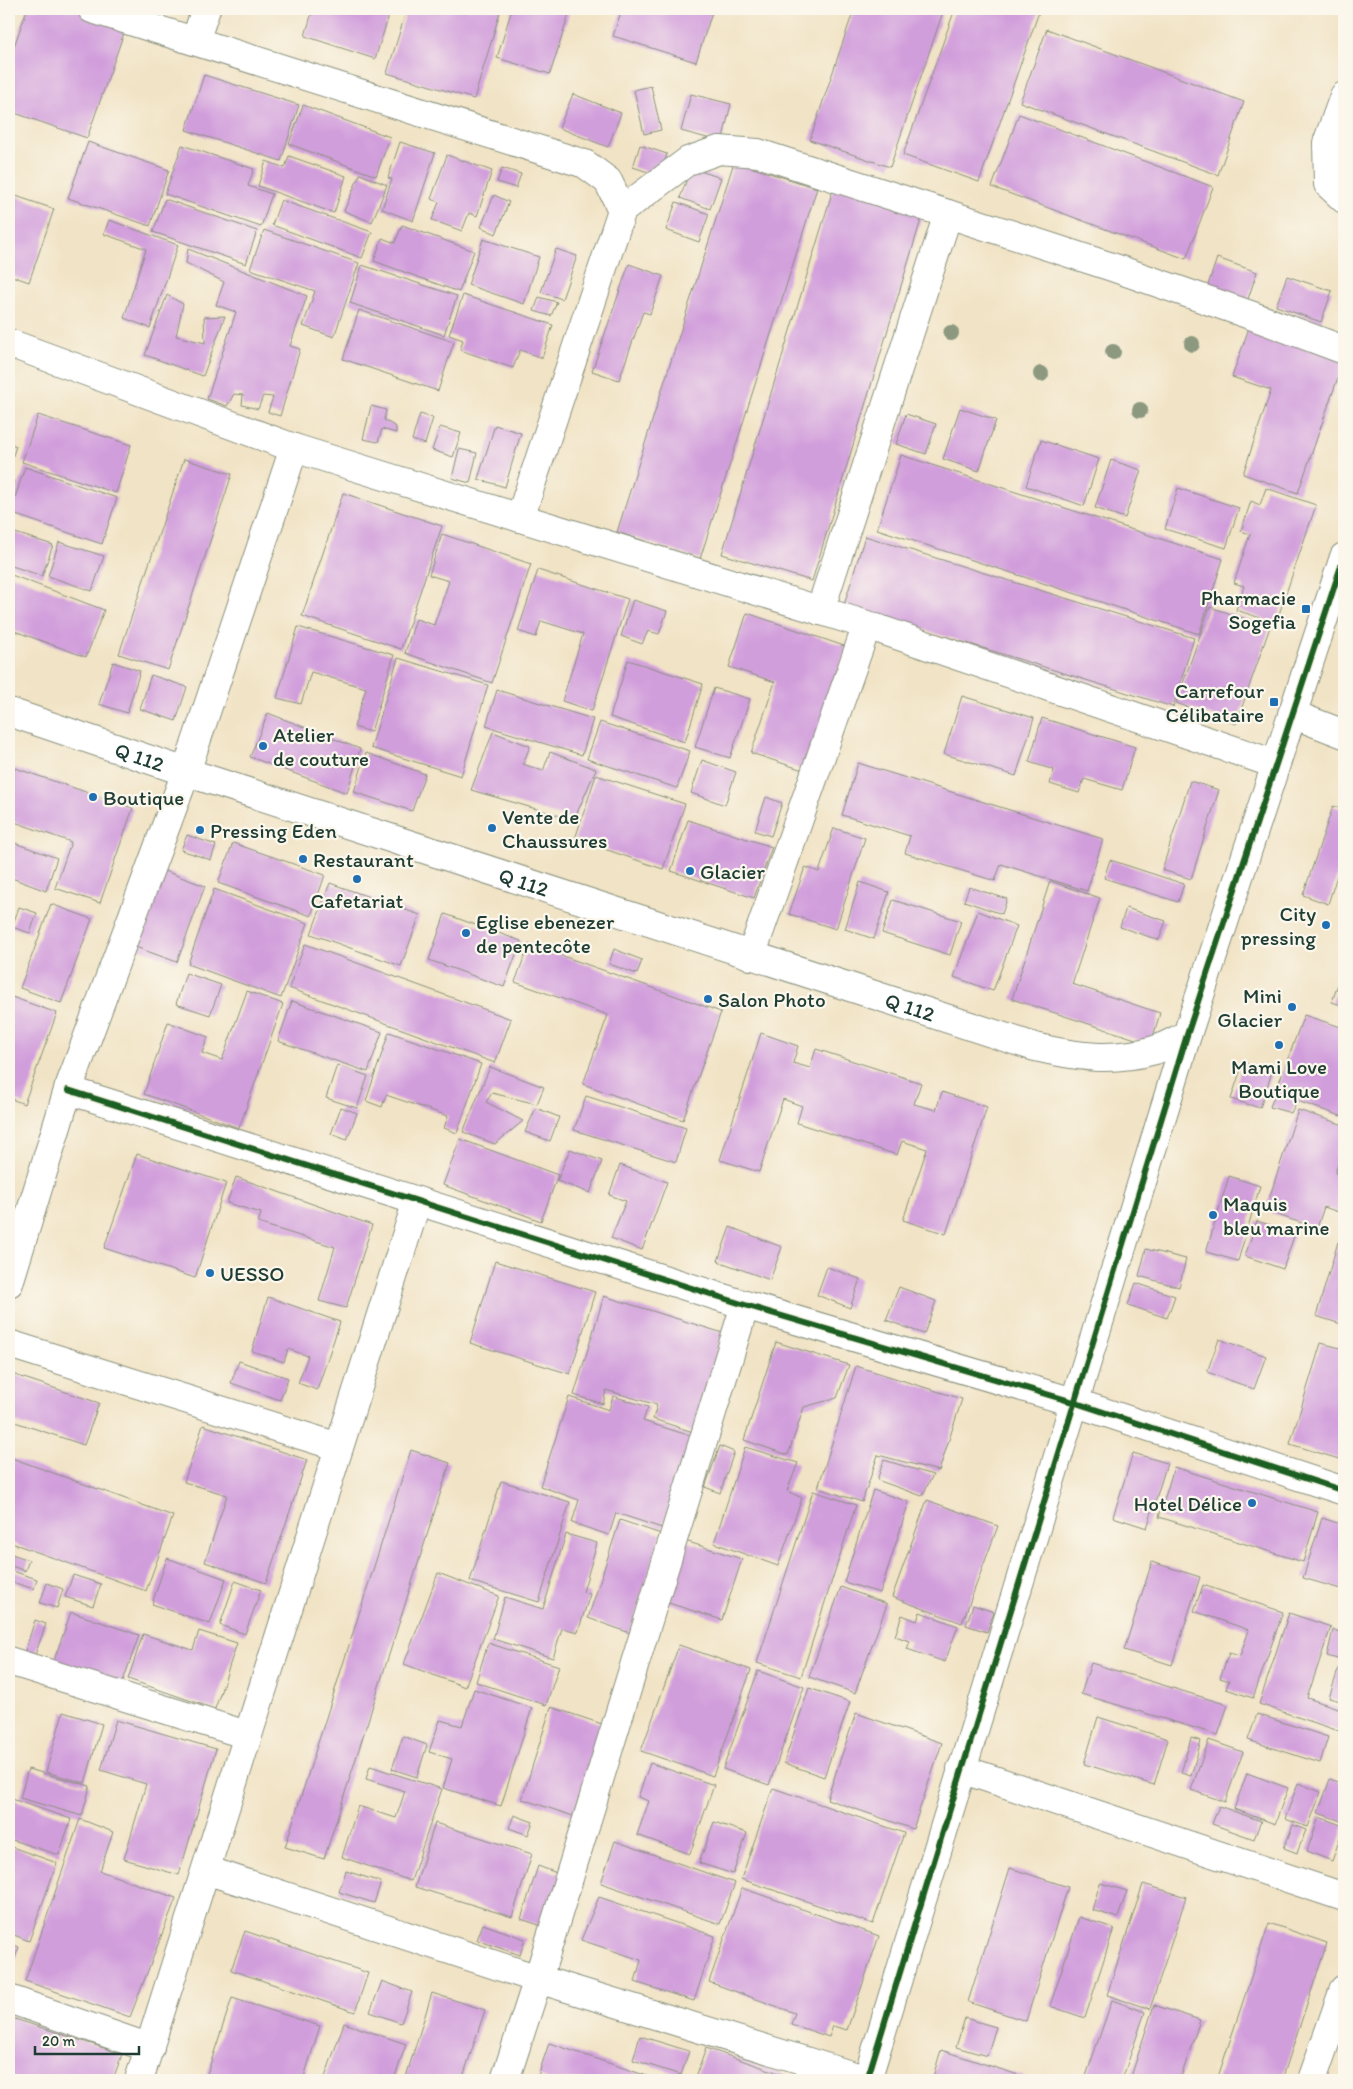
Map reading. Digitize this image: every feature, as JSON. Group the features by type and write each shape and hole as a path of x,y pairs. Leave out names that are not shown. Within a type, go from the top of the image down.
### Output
{"street":[{"path":"92,9 585,164 608,181 622,210"},
{"path":"194,41 206,9"},
{"path":"1344,96 1327,143 1328,184 1344,199"},
{"path":"520,518 622,210 688,161 719,150 758,153 1112,267 1344,350"},
{"path":"820,611 948,214"},
{"path":"9,343 294,448 867,625 1276,764"},
{"path":"9,1283 68,1090 186,772 294,448"},
{"path":"206,1870 538,1979 867,2080 1187,1035 1344,557"},
{"path":"751,956 867,625"},
{"name":"Q 112","path":"9,712 186,772 1035,1047 1076,1056 1117,1058 1156,1049 1187,1035"},
{"path":"1292,714 1344,734"},
{"path":"68,1090 745,1305 1074,1402 1344,1491"},
{"path":"139,2080 206,1870 246,1735 417,1201"},
{"path":"505,2080 538,1979 745,1305"},
{"path":"9,1344 339,1446"},
{"path":"9,1661 246,1735"},
{"path":"961,1769 1344,1897"},
{"path":"1312,2080 1344,1989"},
{"path":"9,1999 150,2048"}],"building":[{"path":"27,9 77,9 126,27 87,138 9,111 9,61"},
{"path":"313,9 391,9 375,59 305,36"},
{"path":"407,9 501,9 474,99 387,73"},
{"path":"512,9 553,9 569,14 550,74 497,58"},
{"path":"622,9 713,9 696,62 613,36"},
{"path":"854,9 944,9 890,167 810,140"},
{"path":"955,9 1040,9 979,182 903,155"},
{"path":"1047,29 1244,102 1218,175 1020,102"},
{"path":"204,75 299,105 281,161 186,130"},
{"path":"651,86 661,130 644,134 634,90"},
{"path":"573,94 621,113 608,147 559,128"},
{"path":"691,94 731,104 722,142 681,131"},
{"path":"303,105 390,137 376,176 289,144"},
{"path":"1019,114 1213,187 1186,259 992,187"},
{"path":"88,142 169,170 150,226 68,198"},
{"path":"400,142 435,153 413,221 382,209 392,179 388,178"},
{"path":"182,145 254,169 248,186 272,194 261,227 165,194"},
{"path":"640,145 667,154 660,176 633,167"},
{"path":"447,155 492,171 477,216 469,213 462,231 432,220 439,202 431,199"},
{"path":"289,156 346,176 334,213 258,186 266,161 285,168"},
{"path":"734,162 817,188 700,559 617,532"},
{"path":"502,168 521,174 516,188 497,182"},
{"path":"691,168 721,178 710,209 680,198"},
{"path":"360,174 387,185 372,222 344,211"},
{"path":"835,183 924,210 812,581 722,554"},
{"path":"13,195 54,209 29,282 9,275 9,205"},
{"path":"494,195 509,202 496,234 481,227"},
{"path":"165,199 257,231 246,264 153,232"},
{"path":"281,200 372,232 362,258 272,225"},
{"path":"676,202 709,214 699,242 666,230"},
{"path":"109,220 178,245 150,328 124,318 146,249 104,234"},
{"path":"402,225 474,251 459,292 374,261 382,238 395,243"},
{"path":"264,230 359,263 334,337 303,326 315,291 250,269"},
{"path":"483,239 539,257 524,304 468,285"},
{"path":"188,249 307,296 290,346 300,349 280,416 268,412 273,397 263,396 258,409 242,405 243,395 234,394 227,406 207,399 236,312 216,305 224,282 186,263"},
{"path":"556,249 577,256 562,299 541,292"},
{"path":"1217,258 1257,272 1246,305 1206,291"},
{"path":"629,264 663,276 650,314 643,312 619,380 592,371"},
{"path":"362,265 457,296 444,335 350,303"},
{"path":"1287,276 1332,291 1321,322 1276,306"},
{"path":"167,295 183,304 176,336 205,343 204,317 225,316 203,376 145,355"},
{"path":"463,295 553,325 542,358 520,350 513,368 460,350 463,340 449,335"},
{"path":"539,297 557,302 551,316 534,311"},
{"path":"359,310 454,342 438,391 343,359"},
{"path":"1251,322 1344,360 1298,493 1243,474 1271,390 1232,377"},
{"path":"371,406 386,410 384,420 396,427 396,433 382,429 378,442 363,439"},
{"path":"960,408 996,420 979,471 943,459"},
{"path":"420,414 433,418 425,444 412,440"},
{"path":"906,414 936,424 926,454 896,444"},
{"path":"38,415 131,445 116,493 22,462"},
{"path":"495,425 521,433 505,487 478,479"},
{"path":"440,427 461,433 453,457 432,450"},
{"path":"1041,440 1099,459 1084,506 1026,486"},
{"path":"9,443 16,446 9,468"},
{"path":"459,449 477,453 470,483 452,478"},
{"path":"901,455 1223,559 1199,634 877,529"},
{"path":"184,459 232,474 168,670 119,654"},
{"path":"1111,460 1141,470 1125,518 1095,508"},
{"path":"25,467 117,498 102,544 10,513"},
{"path":"9,479 14,481 9,496"},
{"path":"1178,488 1239,508 1226,548 1165,529"},
{"path":"1266,488 1316,505 1276,623 1236,610 1244,586 1234,583 1250,534 1241,531 1251,501 1260,505"},
{"path":"343,493 442,526 401,649 302,616"},
{"path":"9,531 53,545 42,576 9,565"},
{"path":"442,534 531,564 492,683 405,653 416,619 434,625 449,581 429,575"},
{"path":"865,536 1194,638 1173,707 844,605"},
{"path":"59,542 104,556 92,591 48,576"},
{"path":"538,570 628,599 592,711 562,701 583,634 541,621 536,637 518,631"},
{"path":"9,574 104,610 86,657 9,629"},
{"path":"633,600 667,611 659,634 648,631 642,644 621,636"},
{"path":"1210,607 1270,627 1236,724 1176,703"},
{"path":"747,613 847,647 806,771 751,753 775,682 729,667"},
{"path":"298,627 394,655 371,732 354,727 366,688 311,672 301,704 277,698"},
{"path":"398,658 488,685 461,776 371,748"},
{"path":"628,660 703,684 685,742 610,717"},
{"path":"113,662 140,671 127,713 99,704"},
{"path":"151,675 187,687 176,721 140,709"},
{"path":"714,688 750,699 730,758 695,747"},
{"path":"497,690 593,719 582,755 486,726"},
{"path":"962,696 1034,718 1016,776 944,754"},
{"path":"268,713 360,749 347,793 250,757"},
{"path":"1042,718 1135,747 1122,790 1084,779 1079,793 1050,784 1054,770 1029,762"},
{"path":"600,722 690,751 677,788 587,759"},
{"path":"493,732 530,746 523,764 543,771 550,752 596,769 574,820 471,790"},
{"path":"366,753 425,774 412,811 354,792"},
{"path":"702,760 736,772 725,805 691,793"},
{"path":"858,763 1103,839 1087,891 1001,864 995,881 905,853 910,836 842,815"},
{"path":"15,768 133,808 100,903 55,888 71,842 9,820 9,785"},
{"path":"596,775 685,804 663,869 575,839"},
{"path":"1190,781 1219,790 1191,879 1162,870"},
{"path":"766,797 782,803 771,836 755,831"},
{"path":"1333,806 1344,810 1344,854 1328,904 1303,895"},
{"path":"688,820 772,847 754,898 671,871"},
{"path":"834,828 865,838 836,929 789,914 805,867 819,872"},
{"path":"187,835 216,845 211,860 181,850"},
{"path":"9,841 57,858 46,891 9,877"},
{"path":"233,843 325,875 311,916 218,883"},
{"path":"1110,860 1184,884 1178,902 1104,878"},
{"path":"154,867 205,886 177,962 127,944"},
{"path":"1050,881 1100,898 1072,984 1160,1013 1151,1044 1012,999"},
{"path":"860,882 889,892 874,939 845,929"},
{"path":"330,883 420,915 401,966 311,934"},
{"path":"969,887 1007,899 1002,914 964,901"},
{"path":"214,889 308,923 281,998 188,964"},
{"path":"893,900 961,921 950,955 882,933"},
{"path":"51,904 92,919 61,1003 20,988"},
{"path":"19,907 37,913 30,933 12,927"},
{"path":"1126,908 1166,921 1159,940 1120,927"},
{"path":"978,911 1017,926 993,991 954,977"},
{"path":"445,914 521,941 504,987 429,960"},
{"path":"305,944 511,1019 495,1063 289,988"},
{"path":"529,944 721,1012 683,1120 583,1084 608,1015 515,982"},
{"path":"614,949 642,960 637,974 609,964"},
{"path":"1344,966 1344,1006 1332,1002"},
{"path":"186,973 221,985 210,1015 176,1004"},
{"path":"247,991 283,1004 239,1128 144,1094 168,1022 208,1037 202,1053 222,1060"},
{"path":"9,996 57,1013 24,1104 9,1098"},
{"path":"292,1001 382,1032 368,1072 278,1041"},
{"path":"1304,1015 1344,1028 1344,1117 1297,1101 1291,1113 1270,1107"},
{"path":"389,1032 481,1064 457,1133 444,1128 448,1116 386,1095 382,1107 366,1101"},
{"path":"761,1033 798,1046 793,1063 810,1068 816,1049 921,1083 914,1104 936,1110 942,1092 987,1107 946,1234 903,1220 927,1149 902,1141 897,1155 797,1123 802,1106 783,1099 759,1172 720,1160"},
{"path":"1243,1063 1272,1072 1260,1108 1231,1099"},
{"path":"337,1065 368,1076 357,1108 326,1098"},
{"path":"490,1067 544,1087 537,1104 492,1093 486,1102 523,1121 495,1144 463,1132"},
{"path":"586,1096 686,1128 676,1162 574,1130"},
{"path":"341,1107 357,1113 347,1140 331,1134"},
{"path":"536,1108 559,1117 550,1141 525,1132"},
{"path":"1298,1110 1344,1125 1344,1147 1335,1173 1344,1176 1344,1214 1324,1207 1317,1228 1265,1211"},
{"path":"460,1139 558,1175 541,1221 443,1185"},
{"path":"570,1149 602,1161 590,1193 557,1181"},
{"path":"137,1154 226,1183 195,1278 104,1248"},
{"path":"620,1165 667,1182 642,1250 611,1238 626,1201 609,1195"},
{"path":"1229,1176 1260,1186 1238,1261 1206,1252"},
{"path":"236,1177 372,1225 346,1308 319,1301 335,1247 258,1223 261,1213 227,1203"},
{"path":"1257,1221 1295,1233 1283,1269 1245,1256"},
{"path":"730,1227 782,1247 770,1280 718,1261"},
{"path":"1338,1242 1344,1244 1344,1325 1316,1316"},
{"path":"1146,1249 1186,1259 1179,1287 1139,1276"},
{"path":"495,1261 595,1292 570,1374 470,1343"},
{"path":"827,1267 860,1279 850,1308 817,1295"},
{"path":"1136,1283 1175,1296 1167,1318 1128,1305"},
{"path":"899,1287 936,1301 924,1334 886,1320"},
{"path":"604,1296 723,1333 693,1432 653,1419 657,1405 606,1390 603,1404 574,1395"},
{"path":"268,1297 340,1322 317,1390 298,1383 308,1356 288,1349 284,1362 252,1351"},
{"path":"1219,1339 1266,1356 1254,1389 1207,1372"},
{"path":"776,1342 849,1365 837,1398 804,1407 788,1455 744,1440"},
{"path":"1321,1343 1344,1349 1344,1442 1339,1459 1290,1444"},
{"path":"239,1361 288,1378 280,1400 231,1383"},
{"path":"856,1366 962,1399 939,1471 878,1455 862,1502 818,1488"},
{"path":"9,1373 99,1403 84,1445 9,1420"},
{"path":"613,1396 648,1407 643,1421 691,1436 662,1528 616,1513 609,1535 572,1523 579,1500 540,1486 569,1397 609,1410"},
{"path":"203,1425 307,1460 266,1583 205,1562 227,1495 184,1482"},
{"path":"720,1446 734,1452 720,1493 705,1487"},
{"path":"745,1447 798,1463 787,1491 802,1498 778,1566 714,1543"},
{"path":"411,1450 450,1463 324,1859 285,1847"},
{"path":"1133,1453 1167,1463 1147,1528 1113,1517"},
{"path":"9,1457 173,1516 146,1591 9,1542"},
{"path":"884,1460 933,1475 922,1496 877,1480"},
{"name":"Hotel Délice","path":"1174,1467 1318,1512 1303,1562 1159,1517"},
{"path":"501,1481 570,1502 539,1602 470,1581"},
{"path":"873,1490 909,1502 880,1593 844,1582"},
{"path":"813,1491 856,1505 801,1677 757,1663"},
{"path":"927,1500 998,1526 962,1623 892,1597"},
{"path":"1322,1518 1344,1525 1344,1590 1303,1578"},
{"path":"620,1520 661,1534 630,1633 588,1618"},
{"path":"566,1534 597,1543 583,1592 590,1594 578,1632 562,1628 553,1658 493,1639 505,1597 543,1609"},
{"path":"682,1540 742,1559 722,1620 662,1601"},
{"path":"9,1553 29,1560 25,1571 9,1565"},
{"path":"167,1558 226,1579 210,1624 152,1604"},
{"path":"1152,1562 1200,1577 1172,1665 1124,1650"},
{"path":"9,1570 37,1579 34,1589 9,1581"},
{"path":"438,1573 499,1596 465,1687 404,1664"},
{"path":"73,1575 101,1584 93,1606 65,1597"},
{"path":"235,1581 261,1590 245,1634 220,1625"},
{"path":"47,1583 63,1589 57,1608 40,1603"},
{"path":"1203,1585 1283,1612 1253,1698 1226,1689 1229,1681 1220,1678 1229,1653 1240,1656 1249,1630 1194,1611"},
{"path":"841,1587 887,1604 855,1693 809,1677"},
{"path":"973,1605 994,1612 987,1632 966,1625"},
{"path":"71,1612 139,1635 121,1687 53,1663"},
{"path":"920,1612 958,1626 945,1662 907,1649 910,1641 895,1636 902,1615 917,1621"},
{"path":"1289,1613 1331,1627 1307,1698 1344,1710 1339,1731 1259,1704"},
{"path":"35,1620 46,1624 35,1655 25,1651"},
{"path":"1333,1630 1344,1633 1344,1661 1327,1656"},
{"path":"199,1631 237,1643 215,1709 128,1679 143,1634 193,1650"},
{"path":"488,1643 559,1666 546,1705 476,1682"},
{"path":"679,1645 751,1670 713,1776 641,1751"},
{"path":"1091,1663 1228,1705 1218,1735 1081,1694"},
{"path":"1339,1667 1344,1669 1344,1702 1329,1698"},
{"path":"758,1671 804,1687 769,1785 723,1769"},
{"path":"809,1688 850,1702 824,1777 784,1763"},
{"path":"474,1689 532,1708 501,1806 443,1788 452,1759 429,1752 440,1720 462,1726"},
{"path":"551,1707 602,1724 573,1816 522,1799"},
{"path":"63,1712 102,1724 85,1783 46,1772"},
{"path":"856,1713 942,1743 913,1829 827,1799"},
{"path":"1257,1714 1328,1737 1320,1763 1248,1740"},
{"path":"1098,1717 1168,1739 1154,1785 1084,1764"},
{"path":"116,1720 216,1749 179,1875 124,1859 146,1784 101,1770"},
{"path":"403,1736 427,1745 417,1777 392,1769"},
{"path":"1191,1738 1201,1741 1191,1776 1181,1773"},
{"path":"1209,1740 1243,1752 1225,1802 1191,1790"},
{"path":"650,1763 714,1785 690,1854 637,1835 649,1801 638,1797"},
{"path":"370,1766 442,1789 411,1881 342,1857 358,1806 396,1818 405,1791 366,1779"},
{"path":"28,1769 90,1786 82,1816 20,1798"},
{"path":"1247,1773 1288,1788 1275,1824 1234,1809"},
{"path":"1330,1779 1344,1784 1344,1822 1318,1813"},
{"path":"1298,1783 1321,1792 1308,1827 1285,1819"},
{"path":"773,1788 904,1833 873,1924 741,1879"},
{"path":"9,1798 71,1819 59,1855 9,1839"},
{"path":"1219,1806 1261,1821 1254,1839 1212,1824"},
{"path":"514,1815 533,1822 528,1835 509,1828"},
{"path":"1319,1817 1344,1826 1332,1861 1307,1851"},
{"path":"80,1819 113,1832 100,1871 176,1898 130,2017 25,1981"},
{"path":"714,1822 747,1833 733,1874 699,1863"},
{"path":"435,1823 532,1854 512,1917 415,1887"},
{"path":"1293,1825 1306,1830 1297,1853 1284,1848"},
{"path":"615,1841 735,1883 720,1924 601,1883"},
{"path":"9,1846 57,1863 29,1941 9,1933"},
{"path":"538,1866 562,1875 545,1927 521,1919"},
{"path":"1010,1868 1068,1887 1026,2021 968,2002"},
{"path":"346,1871 381,1882 374,1903 339,1892"},
{"path":"1100,1883 1127,1891 1118,1918 1092,1910"},
{"path":"1143,1884 1186,1897 1150,2009 1107,1995"},
{"path":"742,1888 879,1936 847,2030 833,2026 829,2037 791,2024 795,2013 709,1982"},
{"path":"599,1897 715,1936 694,2001 635,1982 641,1960 581,1940"},
{"path":"1079,1917 1114,1928 1085,2018 1050,2006"},
{"path":"1269,1923 1327,1943 1282,2080 1217,2080"},
{"path":"483,1924 525,1939 520,1955 477,1940"},
{"path":"245,1931 368,1973 355,2012 231,1970"},
{"path":"9,1943 19,1947 9,1975"},
{"path":"382,1981 412,1992 401,2023 370,2012"},
{"path":"432,1993 485,2010 462,2080 405,2080"},
{"path":"232,1998 320,2026 303,2080 205,2080"},
{"path":"1112,2000 1145,2012 1122,2080 1085,2079"},
{"path":"1154,2005 1200,2020 1180,2080 1130,2080"},
{"path":"9,2017 122,2054 113,2080 23,2080 9,2076"},
{"path":"965,2018 996,2027 987,2056 956,2047"},
{"path":"344,2023 406,2044 394,2080 324,2080"},
{"path":"640,2036 689,2051 681,2075 633,2060"},
{"path":"549,2043 659,2080 549,2080 538,2076"},
{"path":"706,2048 799,2080 695,2080"},
{"path":"941,2050 1034,2080 932,2080"}],"cycle path":[{"path":"867,2080 1187,1035 1344,557"},
{"path":"68,1090 745,1305 1073,1402 1344,1491"}],"place":[{"name":"Pharmacie Sogefia","path":"1306,609"},
{"name":"Carrefour Célibataire","path":"1274,702"},
{"name":"Atelier de couture","path":"263,746"},
{"name":"Boutique","path":"93,797"},
{"name":"Vente de Chaussures","path":"492,828"},
{"name":"Pressing Eden","path":"200,830"},
{"name":"Restaurant","path":"303,859"},
{"name":"Glacier","path":"690,871"},
{"name":"Cafetariat","path":"357,879"},
{"name":"City pressing","path":"1326,925"},
{"name":"Eglise ebenezer de pentecôte","path":"466,933"},
{"name":"Salon Photo","path":"708,999"},
{"name":"Mini Glacier","path":"1292,1007"},
{"name":"Mami Love Boutique","path":"1279,1045"},
{"name":"Maquis bleu marine","path":"1213,1215"},
{"name":"UESSO","path":"210,1273"},
{"name":"Hotel Délice","path":"1252,1503"}]}
